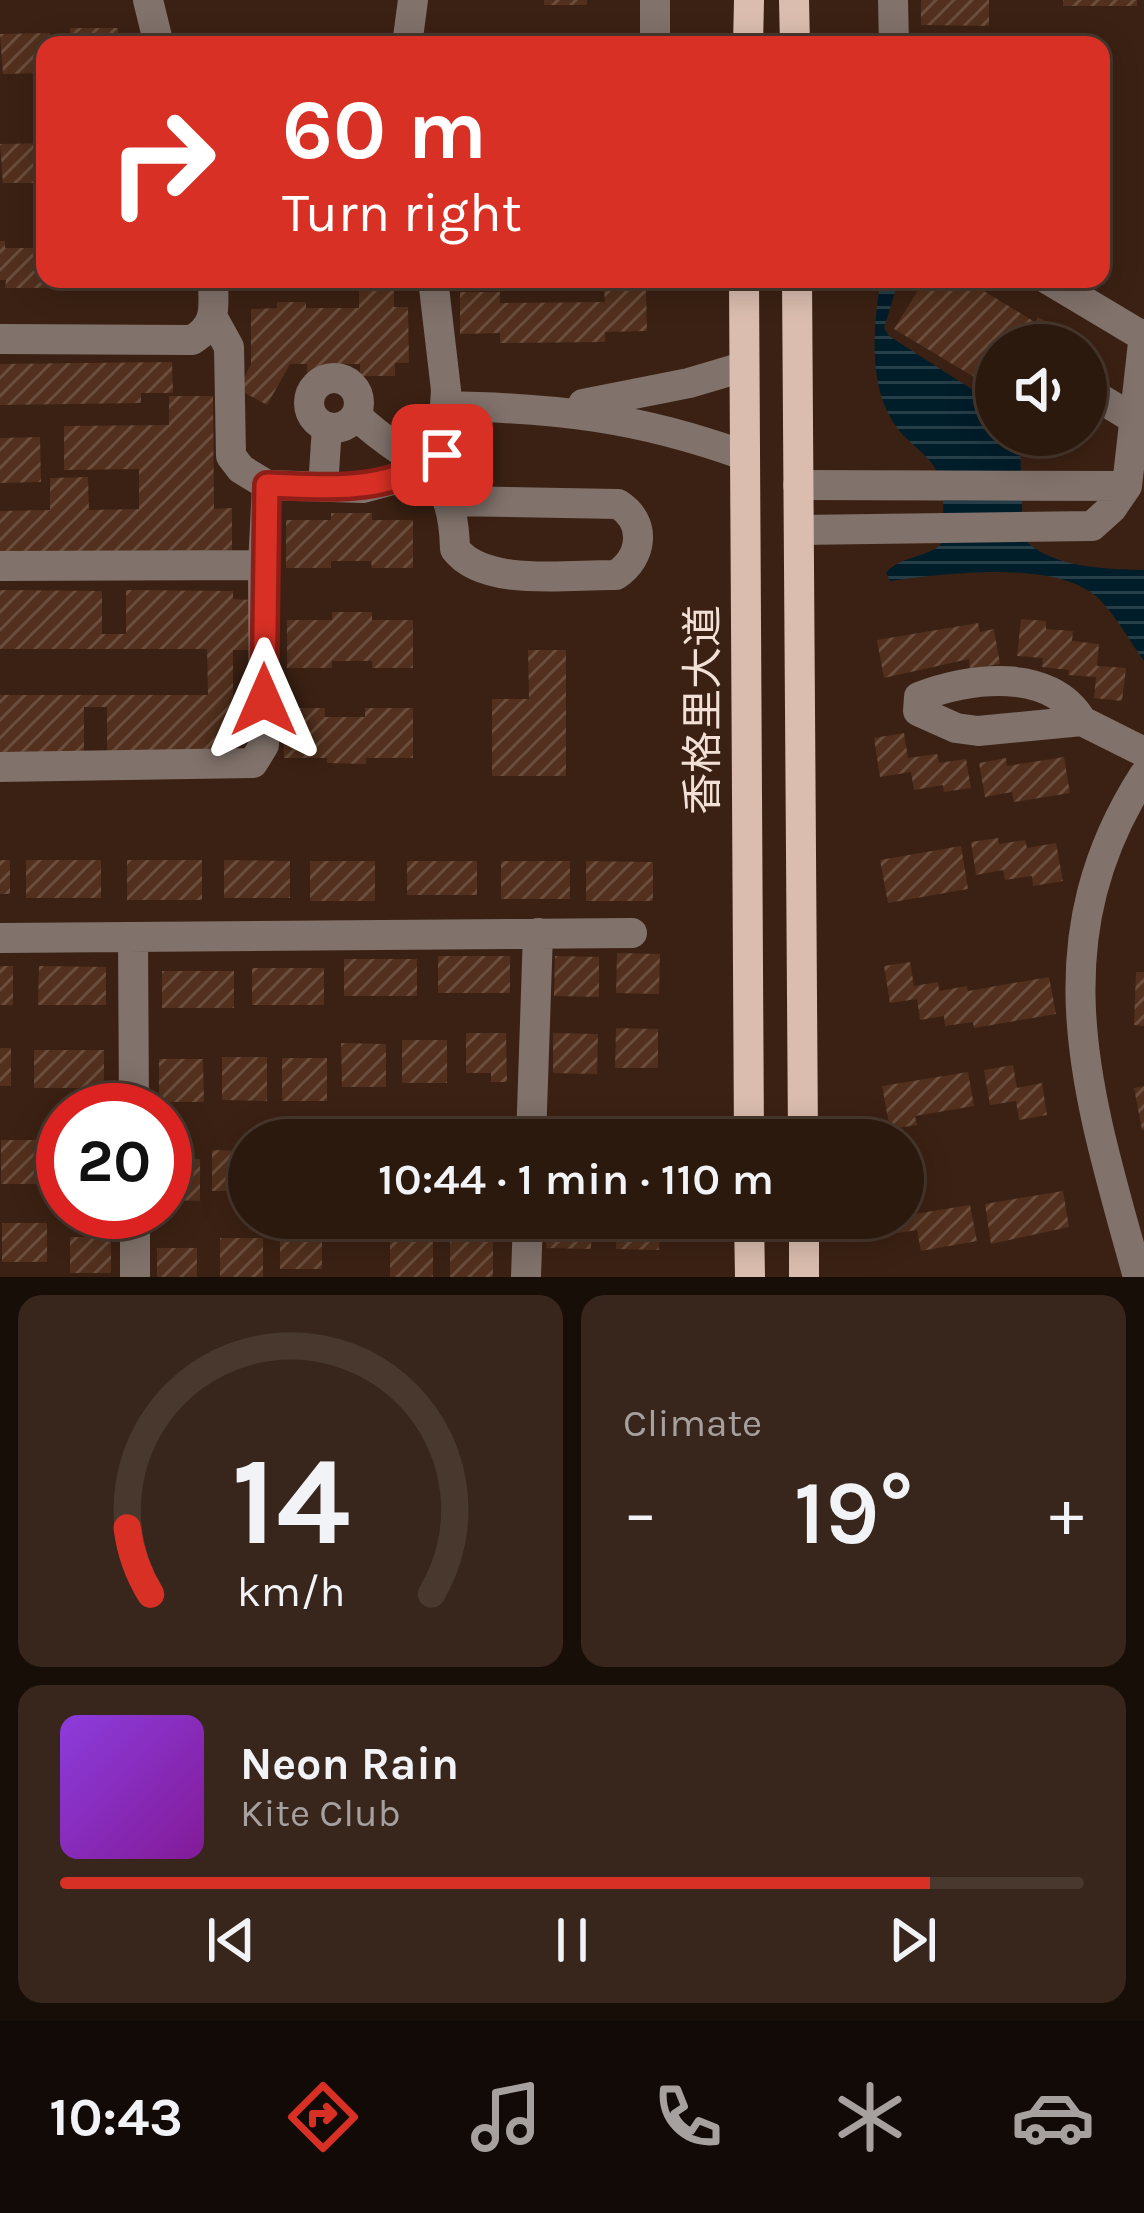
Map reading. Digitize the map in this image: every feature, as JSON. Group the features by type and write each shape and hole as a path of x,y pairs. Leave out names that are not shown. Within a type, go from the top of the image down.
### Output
{"main road":[{"path":"748,36 749,0"},
{"path":"794,0 795,36"},
{"name":"香格里大道","path":"744,288 748,1119"},
{"path":"796,288 803,1119"},
{"path":"749,1239 750,1277"},
{"path":"804,1239 804,1277"}],"lane":[{"path":"148,0 157,36"},
{"path":"408,36 413,0"},
{"path":"655,0 655,36"},
{"path":"893,0 894,36"},
{"path":"213,288 213,318 229,347 231,456 241,469 267,485 323,487 386,483 442,455 444,353 434,288"},
{"path":"799,530 1092,526 1112,508 1127,486 1144,336 1062,288"},
{"path":"0,339 192,340 213,318"},
{"path":"541,408 635,395 742,367"},
{"path":"1107,403 1134,419"},
{"path":"445,406 541,408 656,427 743,454"},
{"path":"323,487 341,421 379,437 425,467 444,487 450,502 454,512 454,549 482,571 616,575 635,556 635,520 618,504 450,502"},
{"path":"0,767 253,763 264,745 267,485"},
{"path":"798,485 1127,486"},
{"path":"0,566 263,565"},
{"path":"1082,721 1144,752"},
{"path":"1138,1277 1100,1139 1079,1025 1078,979 1086,914 1100,867 1118,821 1144,775"},
{"path":"532,1119 538,933"},
{"path":"0,938 632,933"},
{"path":"133,937 134,1083"},
{"path":"134,1239 135,1277"},
{"path":"526,1277 527,1239"}],"water":[{"path":"880,288 896,288 884,328 889,336 975,391 975,456 1020,456 1023,538 1063,561 1144,570 1144,661 1100,600 1057,578 1000,572 890,581 886,573 892,567 943,542 943,500 936,470 902,434 882,399 875,339"}],"building":[{"path":"544,0 587,0 587,5 544,5"},
{"path":"921,0 989,0 989,26 921,25"},
{"path":"1063,0 1137,0 1137,6 1063,6"},
{"path":"70,28 118,28 118,36 70,36"},
{"path":"50,33 36,36 36,73 3,74 0,34"},
{"path":"36,143 36,183 3,183 0,144"},
{"path":"0,241 5,241 5,248 36,248 36,288 5,288 6,280 0,280"},
{"path":"121,288 171,288 171,290"},
{"path":"359,288 394,288 394,307 408,307 409,363 395,363 395,376 360,376 360,364 345,364 346,390 307,390 307,364 290,364 267,405 238,389 251,364 251,309 277,308 277,302 306,302 306,308 359,308"},
{"path":"919,288 979,288 1035,322 1038,317 1050,324 975,324 975,378 894,329"},
{"path":"604,290 646,290 647,331 605,332 605,342 500,343 500,333 460,334 460,292 500,292 500,303 605,302"},
{"path":"172,362 173,393 141,393 141,403 0,405 0,364"},
{"path":"169,396 213,396 214,509 232,508 232,550 0,552 0,511 50,510 50,478 88,477 89,510 139,509 139,469 64,470 64,426 169,425"},
{"path":"40,437 41,482 0,483 0,438"},
{"path":"331,513 413,520 413,568 331,561 331,568 286,568 286,520 331,520"},
{"path":"0,590 102,591 102,634 126,634 126,590 233,591 233,599 253,600 252,650 233,650 233,695 252,696 252,742 233,742 233,754 107,754 107,707 84,707 84,754 0,754 0,695 208,695 207,649 0,649"},
{"path":"332,612 372,612 372,620 413,620 413,668 332,661 332,668 287,668 287,620 332,620"},
{"path":"1021,619 1046,621 1046,629 1073,631 1072,641 1099,644 1097,666 1126,668 1122,701 1094,698 1096,677 1068,675 1069,670 1042,667 1043,658 1017,656"},
{"path":"978,623 980,632 994,629 1000,664 970,669 969,659 884,678 877,640"},
{"path":"528,650 566,650 566,776 492,776 492,699 529,699"},
{"path":"283,708 325,708 325,717 365,717 365,708 413,708 413,758 366,758 366,764 284,758"},
{"path":"904,733 908,758 937,754 939,763 966,759 971,788 944,792 943,785 914,790 911,772 880,777 874,738"},
{"path":"1064,757 1070,793 1014,802 1012,792 985,797 979,763 1006,758 1007,766"},
{"path":"998,838 999,844 1025,840 1027,848 1056,843 1063,881 1033,886 1032,876 1005,880 1003,870 976,875 971,842"},
{"path":"961,846 968,889 888,903 880,860"},
{"path":"0,860 10,860 10,894 0,894"},
{"path":"26,860 101,860 101,898 26,898"},
{"path":"127,860 202,860 202,900 127,900"},
{"path":"224,860 290,861 290,898 224,898"},
{"path":"310,861 375,861 375,901 310,901"},
{"path":"407,861 477,861 477,895 407,895"},
{"path":"501,861 570,861 570,899 501,899"},
{"path":"586,861 653,862 653,901 586,901"},
{"path":"617,953 660,954 659,994 616,993"},
{"path":"438,956 510,956 510,993 438,993"},
{"path":"555,956 599,957 599,997 554,996"},
{"path":"344,959 417,959 417,996 344,996"},
{"path":"910,962 914,986 938,982 939,991 967,986 968,991 1049,977 1056,1014 974,1028 973,1022 945,1026 944,1016 920,1020 917,999 890,1003 884,966"},
{"path":"0,966 13,966 13,1005 0,1005"},
{"path":"39,966 106,967 106,1005 38,1005"},
{"path":"252,968 324,968 324,1005 252,1005"},
{"path":"162,971 234,971 234,1008 162,1008"},
{"path":"1136,972 1144,972 1144,1026 1134,1025"},
{"path":"616,1028 658,1029 658,1068 615,1068"},
{"path":"466,1033 506,1033 507,1082 491,1082 491,1073 466,1073"},
{"path":"553,1033 598,1034 597,1074 553,1073"},
{"path":"402,1040 447,1040 447,1083 402,1083"},
{"path":"341,1043 386,1044 386,1087 342,1087"},
{"path":"0,1048 11,1048 11,1086 0,1086"},
{"path":"34,1050 104,1050 104,1083 36,1083 34,1088"},
{"path":"222,1057 267,1057 267,1101 222,1100"},
{"path":"282,1058 327,1058 327,1101 282,1101"},
{"path":"159,1059 203,1059 204,1102 192,1102 192,1083 159,1083"},
{"path":"1013,1065 1017,1088 1042,1083 1047,1115 1019,1120 1016,1101 990,1105 984,1070"},
{"path":"968,1072 974,1106 916,1119 888,1119 882,1086"},
{"path":"1144,1086 1144,1130 1142,1130 1134,1088"},
{"path":"1,1140 36,1140 36,1184 1,1184"},
{"path":"212,1150 228,1150 228,1191 212,1191"},
{"path":"192,1159 200,1159 200,1201 192,1201"},
{"path":"1063,1191 1069,1227 991,1244 985,1204"},
{"path":"970,1205 977,1241 921,1251 924,1212"},
{"path":"2,1223 36,1223 36,1239 47,1239 47,1262 2,1262"},
{"path":"220,1238 263,1239 263,1277 220,1277"},
{"path":"70,1239 111,1239 111,1273 70,1273"},
{"path":"280,1239 322,1239 322,1269 280,1269"},
{"path":"390,1239 433,1239 433,1277 390,1277"},
{"path":"546,1239 591,1239 591,1249 546,1248"},
{"path":"616,1239 659,1239 659,1250 616,1249"},
{"path":"450,1241 493,1241 493,1277 450,1277"},
{"path":"157,1248 197,1248 197,1277 157,1277"}],"route":[{"path":"264,700 267,485 363,488 407,476 442,455"}]}
